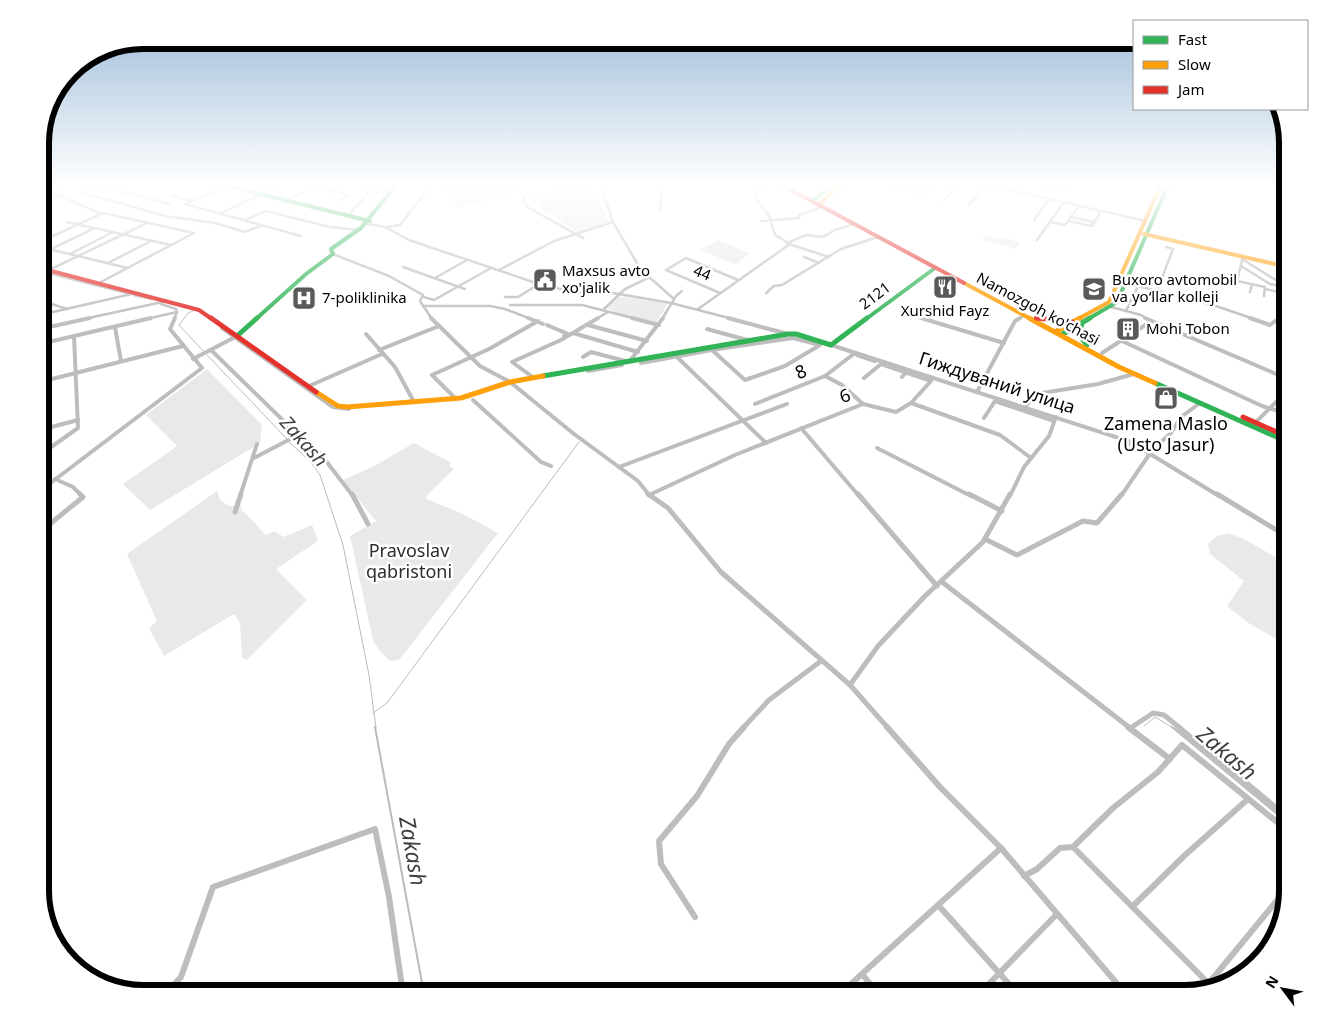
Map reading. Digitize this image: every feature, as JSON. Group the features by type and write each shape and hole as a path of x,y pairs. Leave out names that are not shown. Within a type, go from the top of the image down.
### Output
{"main road":[{"path":"234,337 306,274 332,254 331,249 342,244 355,233"},
{"name":"Namozgoh ko'chasi","path":"871,233 1024,316 1152,378 1279,433"},
{"name":"Namozgoh ko'chasi","path":"875,233 1036,318 1134,374 1279,438"},
{"path":"1143,234 1279,265"},
{"path":"1060,333 1082,323 1117,302 1143,234"},
{"path":"1060,333 1075,321 1109,302 1143,234"},
{"name":"2121","path":"825,344 935,268"},
{"path":"49,270 138,293 164,303 199,310 234,337 338,406 456,399 534,378 711,349 747,340 788,334 796,334 825,344"},
{"path":"1036,318 1052,322 1075,321"},
{"path":"1082,323 1079,335 1087,345"}],"street":[{"path":"51,249 85,233"},
{"path":"70,254 111,233"},
{"path":"120,233 171,245"},
{"path":"99,283 194,233"},
{"path":"291,233 301,236"},
{"path":"397,233 409,240 539,284 578,293 619,294 674,300 698,310 788,334"},
{"path":"620,233 641,270 674,300"},
{"path":"774,233 780,240 789,244 829,257"},
{"path":"698,310 789,244 807,235 817,238 829,233"},
{"path":"1037,240 1042,233"},
{"path":"49,270 123,234"},
{"path":"499,270 554,242 576,234 584,238"},
{"path":"766,293 841,249 878,237"},
{"path":"108,263 152,241"},
{"path":"1157,291 1173,249 1166,247"},
{"path":"51,249 128,268"},
{"path":"332,254 389,276 416,290 424,297 434,300 490,268"},
{"path":"804,257 819,263"},
{"name":"44","path":"720,293 666,270 686,258 738,280"},
{"path":"1279,280 1242,258 1237,281 1279,292"},
{"path":"435,278 467,260"},
{"path":"1241,266 1270,284 1279,286"},
{"path":"403,267 466,289"},
{"path":"534,378 512,362 588,325 606,311 619,294 634,283 648,278"},
{"path":"1125,283 1213,305 1270,325 1279,319"},
{"path":"505,297 518,297 539,284"},
{"path":"1248,292 1250,284"},
{"path":"1126,311 1138,286"},
{"path":"1264,296 1265,289"},
{"path":"582,357 591,352 629,362 659,325 674,300 682,291"},
{"path":"49,313 138,293"},
{"path":"424,297 420,301 427,314 470,358 512,384 638,481 649,495 668,508 689,536 721,572 821,661 850,684 940,787 1001,848 1118,985"},
{"path":"49,303 68,309"},
{"path":"49,327 148,304 164,303 178,312"},
{"path":"510,305 582,305 659,325"},
{"path":"423,306 490,306 505,309 568,334 559,339"},
{"path":"1111,307 1141,315 1150,322 1279,375"},
{"path":"49,342 178,312"},
{"path":"49,484 202,368 170,330 178,312"},
{"path":"977,392 1015,321 1024,316"},
{"path":"917,317 1004,343"},
{"path":"456,399 432,375 470,358 538,322"},
{"path":"1102,354 1150,322"},
{"path":"588,325 647,341"},
{"path":"379,350 439,326"},
{"path":"115,327 121,361"},
{"path":"707,329 747,340"},
{"path":"573,333 638,352"},
{"path":"366,334 395,367 414,402"},
{"path":"49,449 78,428 74,336"},
{"path":"195,358 210,352 234,337"},
{"name":"Гиждуваний улица","path":"641,363 711,349 793,338 825,344 1154,450"},
{"path":"1122,341 1262,406 1279,410"},
{"path":"711,349 745,380 785,366 825,344"},
{"path":"49,380 183,346"},
{"path":"210,352 298,435 310,444 348,488 361,508 368,524"},
{"path":"309,386 382,354"},
{"name":"8","path":"755,404 825,376 854,354"},
{"path":"677,357 766,442"},
{"path":"864,378 880,364 907,371 902,377"},
{"name":"6","path":"649,495 766,442 863,404 896,412 911,402 931,383 930,380 907,371"},
{"path":"1025,407 1036,394 1098,384 1134,374"},
{"path":"825,376 842,385 863,404"},
{"path":"1256,422 1279,398"},
{"path":"473,400 542,462 550,466"},
{"path":"850,684 878,646 937,586 964,562 985,538 1031,458 1046,442 1055,419 995,401 984,418"},
{"path":"911,402 1000,435 1031,458"},
{"path":"985,538 1017,555 1083,521 1097,523 1127,489 1154,450 1171,433 1181,417 1200,403"},
{"path":"619,467 788,404"},
{"path":"49,428 78,420"},
{"path":"801,428 937,586"},
{"path":"254,458 298,435"},
{"path":"235,512 257,444"},
{"path":"877,448 1002,511"},
{"path":"49,525 84,498 74,487 55,479"},
{"path":"942,582 1132,727 1170,759"},
{"path":"695,917 661,864 659,841 697,796 729,744 751,718 769,700 821,661"},
{"path":"1132,727 1153,713 1164,716 1279,811"},
{"path":"1024,876 1037,869 1060,848 1072,847 1113,808 1158,772 1182,745 1279,824"},
{"path":"1132,906 1248,799"},
{"path":"173,985 181,977 214,886 375,829 389,897 402,985"},
{"path":"1072,847 1207,982"},
{"path":"851,985 1001,848"},
{"path":"1216,980 1278,899"},
{"path":"939,906 1009,985"},
{"path":"987,985 1058,914"},
{"path":"863,975 871,985"}],"green space":[{"path":"985,236 1020,242 1016,249 982,240"},
{"path":"718,240 750,253 736,264 700,250"},
{"path":"619,297 668,304 656,322 622,315 607,308"},
{"path":"207,369 262,425 260,443 150,510 123,484 177,446 146,415"},
{"name":"Pravoslav qabristoni","path":"414,443 450,462 450,467 454,469 427,495 426,499 461,513 498,533 399,660 390,661 379,650 373,640 350,536 376,521 343,480 376,465"},
{"path":"217,491 220,500 229,506 241,505 241,509 266,535 274,531 284,537 312,525 318,541 276,569 307,600 247,660 242,658 240,623 234,614 164,656 149,628 157,621 127,554"},
{"path":"1228,533 1279,557 1279,640 1250,624 1227,606 1244,581 1210,554 1208,544 1217,536"}],"waterway":[{"path":"49,273 127,293"},
{"path":"134,295 152,299"},
{"name":"Zakash","path":"193,311 188,313 179,325 204,352"},
{"path":"222,328 333,407 349,409"},
{"name":"Zakash","path":"207,355 287,439"},
{"path":"857,355 875,361"},
{"path":"588,371 622,365"},
{"name":"Zakash","path":"289,442 310,461 320,475 343,545 369,675 374,712"},
{"name":"Zakash","path":"374,712 387,703 579,442"},
{"path":"1125,442 1142,449 1219,496"},
{"path":"1217,494 1279,532"},
{"name":"Zakash","path":"374,712 376,728"},
{"name":"Zakash","path":"1144,726 1155,717 1173,728"},
{"name":"Zakash","path":"375,727 422,985"},
{"name":"Zakash","path":"1172,727 1279,816"}],"traffic: fast":[{"path":"237,336 306,274 333,254 331,249 353,233"},
{"path":"1061,335 1117,302 1147,233"},
{"path":"543,376 788,334 796,334 831,345 935,268"},
{"path":"1082,323 1079,335 1087,345"},
{"path":"1155,383 1279,438"}],"traffic: slow":[{"path":"1055,332 1109,302 1140,233"},
{"path":"1144,234 1279,265"},
{"path":"964,283 1119,367 1155,383"},
{"path":"316,392 338,406 347,407 461,398 510,382 543,376"}],"traffic: jam":[{"path":"872,233 964,283"},
{"path":"49,270 199,310 316,392"},
{"path":"1036,318 1072,322"},
{"path":"1243,417 1279,433"}],"place":[{"name":"Maxsus avto xo'jalik","path":"545,280"},
{"name":"Xurshid Fayz","path":"945,287"},
{"name":"Buxoro avtomobil va yo‘llar kolleji","path":"1094,289"},
{"name":"7-poliklinika","path":"304,298"},
{"name":"Mohi Tobon","path":"1128,329"},
{"name":"Zamena Maslo (Usto Jasur)","path":"1166,398"}]}
